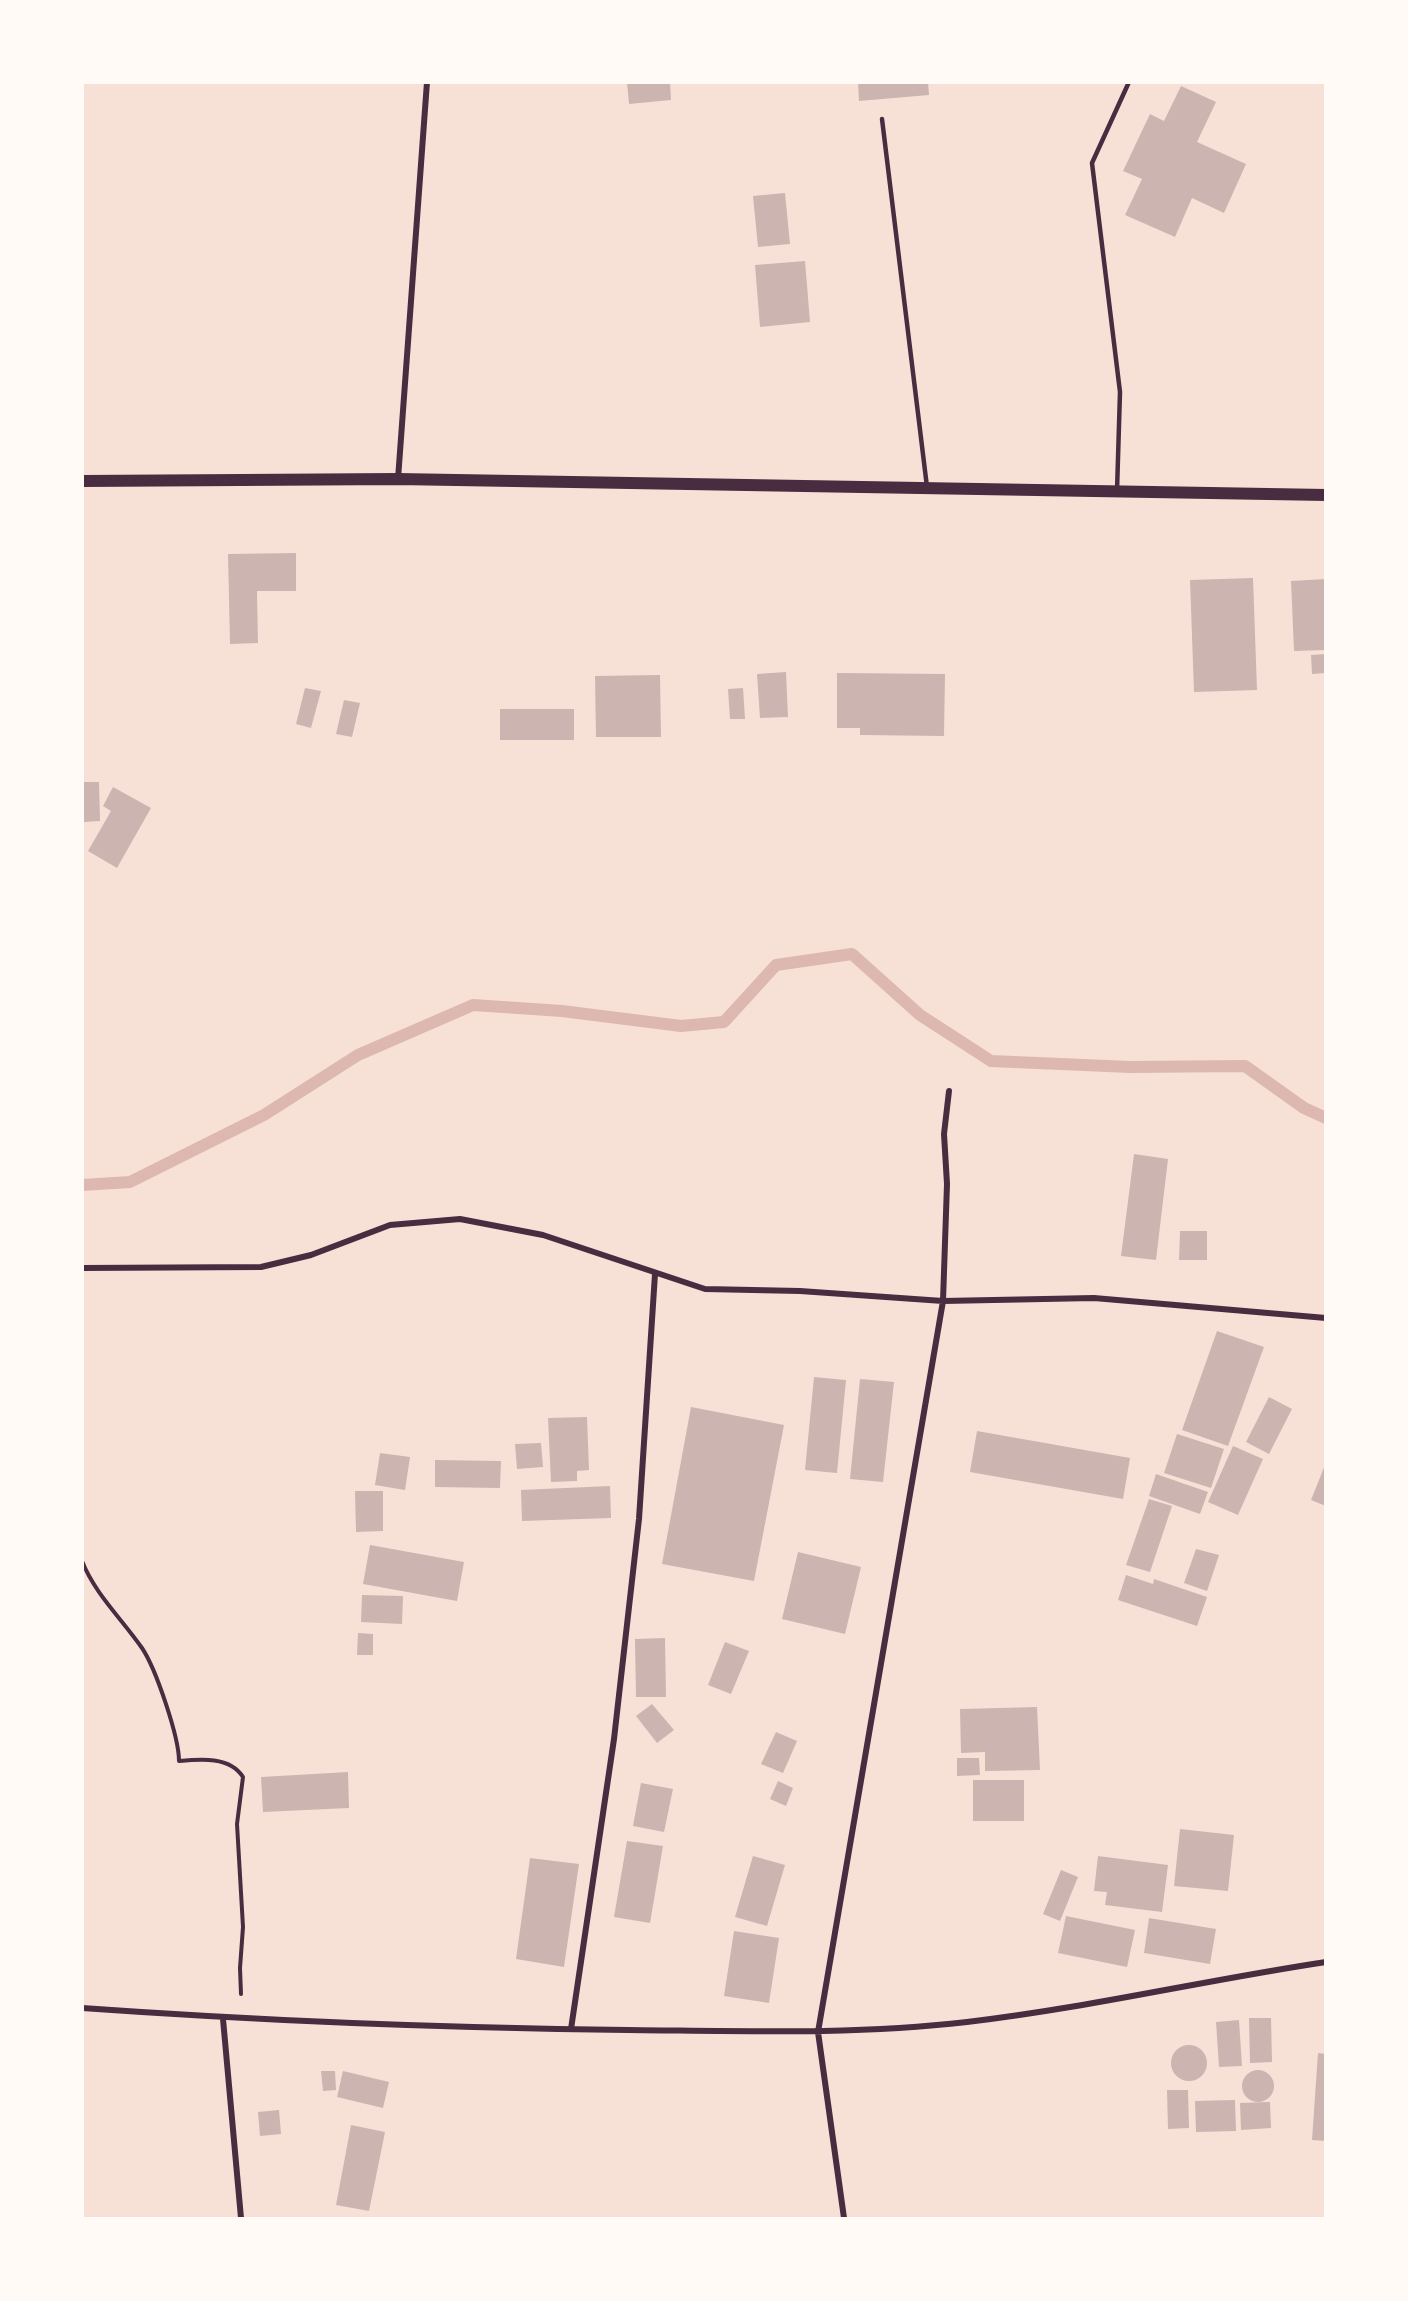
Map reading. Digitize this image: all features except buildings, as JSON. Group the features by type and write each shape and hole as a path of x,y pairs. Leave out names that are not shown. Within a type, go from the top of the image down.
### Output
{"main road":[{"path":"82,481 398,479 1326,495"}],"street":[{"path":"398,479 427,82"},
{"path":"844,2218 818,2032 943,1301 947,1184 944,1134 948,1092"},
{"path":"82,1268 261,1267 311,1256 390,1225 460,1219 543,1235 705,1289 800,1291 943,1301 1094,1298 1326,1318"},
{"path":"571,2029 614,1739 639,1518 656,1274"},
{"path":"82,2008 223,2019 571,2029 818,2032 965,2022 1088,2004 1326,1962"},
{"path":"223,2019 241,2218"}],"lane":[{"path":"1117,491 1120,392 1092,162 1128,82"},
{"path":"882,119 927,487"}],"path":[{"path":"82,1561 89,1576 143,1650 164,1698 179,1749 179,1761 203,1759 228,1764 239,1771 243,1777 237,1824 243,1927 240,1968 241,2001 234,2014 223,2019"}],"waterway":[{"path":"82,1185 130,1182 264,1115 358,1055 473,1005 562,1011 681,1026 724,1022 776,965 852,954 920,1015 991,1061 1130,1067 1245,1066 1304,1108 1326,1118"}]}
